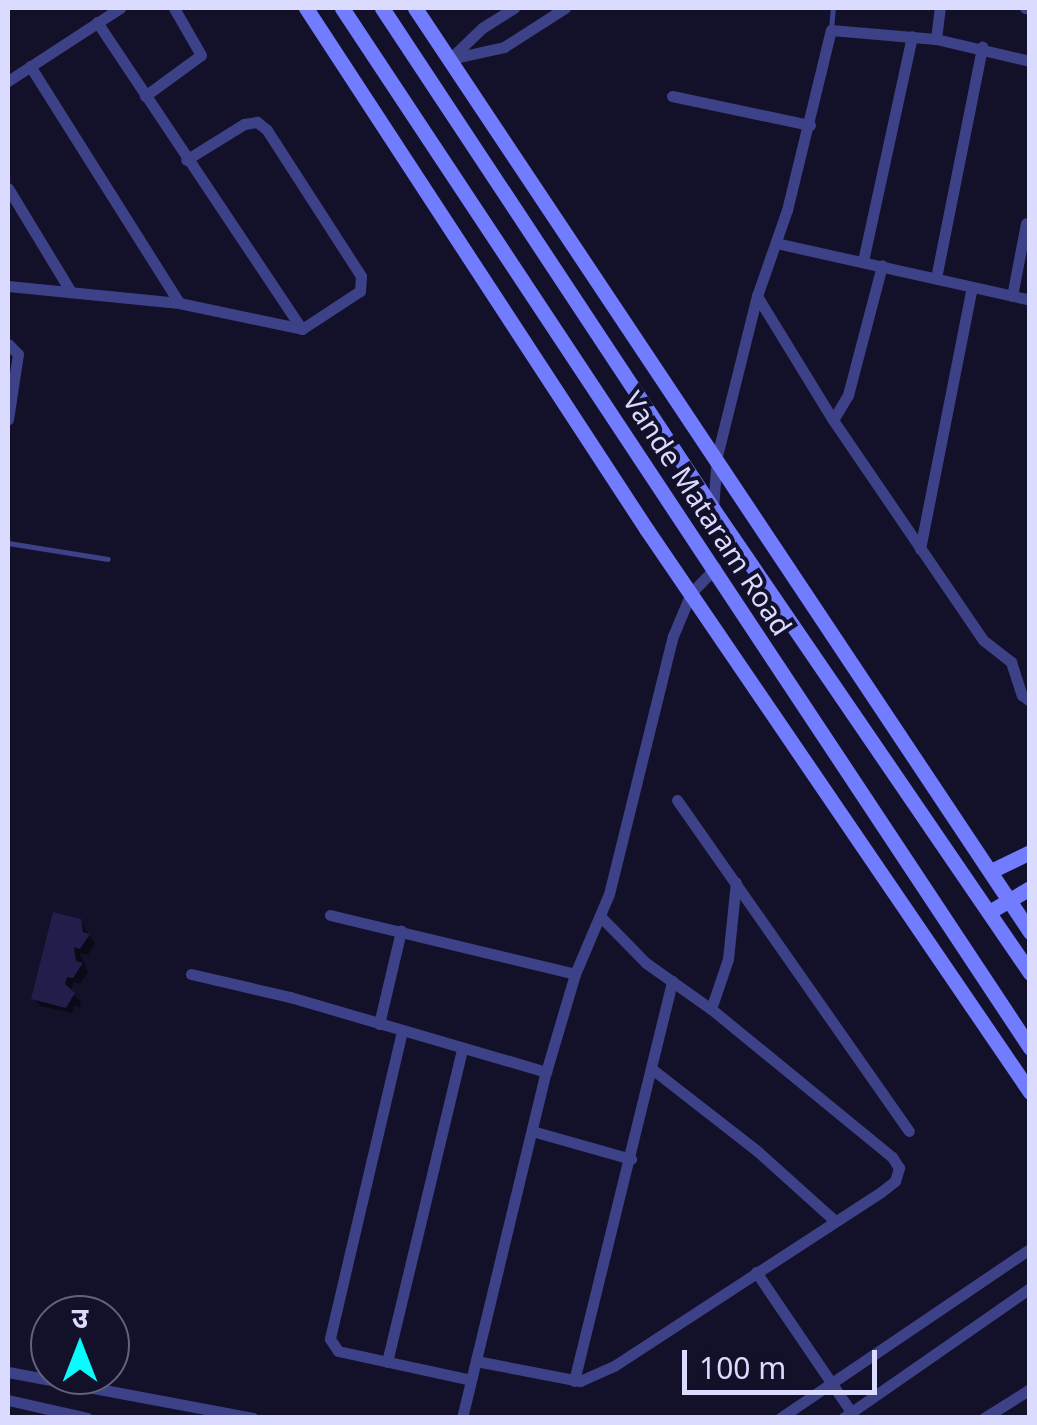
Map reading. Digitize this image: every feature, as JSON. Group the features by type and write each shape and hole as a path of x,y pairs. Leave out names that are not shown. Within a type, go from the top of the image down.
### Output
{"street":[{"path":"8,81 120,8"},
{"path":"145,96 200,56 174,8"},
{"path":"306,8 691,593 1030,1092"},
{"name":"Vande Mataram Road","path":"342,8 1030,1048"},
{"name":"Vande Mataram Road","path":"382,8 713,509 1030,974"},
{"path":"415,8 717,456 1030,932"},
{"path":"450,60 482,28 514,8"},
{"path":"450,60 504,47 565,8"},
{"path":"936,39 940,8"},
{"path":"97,22 302,328"},
{"path":"713,509 717,456 757,296 810,125 832,30 936,39 1030,61"},
{"path":"863,261 912,36"},
{"path":"936,278 982,48"},
{"path":"30,66 179,302"},
{"path":"672,96 810,125"},
{"path":"8,286 179,302 302,328 360,291 361,276 267,130 258,122 244,124 186,160"},
{"path":"8,188 71,292"},
{"path":"1012,296 1030,207"},
{"path":"776,243 1030,300"},
{"path":"833,420 848,395 882,265"},
{"path":"920,549 972,286"},
{"path":"757,296 833,420 982,640 1011,662 1022,694 1030,701"},
{"path":"8,344 16,348 18,360 8,419"},
{"path":"462,1418 546,1072 575,974 600,916 673,636 691,593 715,568"},
{"path":"676,800 909,1130"},
{"path":"990,871 1028,850"},
{"path":"710,1009 728,959 736,882"},
{"path":"989,912 1030,888"},
{"path":"330,915 575,974"},
{"path":"476,1361 574,1380 614,1366 895,1181 898,1168 672,981 600,916"},
{"path":"379,1024 402,930"},
{"path":"192,974 290,996 546,1072"},
{"path":"574,1380 672,981"},
{"path":"402,1031 330,1339 338,1351 472,1380"},
{"path":"387,1362 462,1049"},
{"path":"652,1069 756,1150 835,1222"},
{"path":"532,1132 631,1159"},
{"path":"780,1418 1030,1250"},
{"path":"756,1272 831,1383 847,1415 1030,1288"},
{"path":"8,1372 252,1418"},
{"path":"984,1418 1002,1412 1030,1389"},
{"path":"8,1400 87,1418"}],"lane":[{"path":"832,30 833,8"},
{"path":"8,543 108,559"}],"building":[{"path":"53,912 81,919 83,932 90,934 80,949 74,947 76,961 83,963 73,978 67,977 65,984 75,993 66,1008 31,999"}]}
